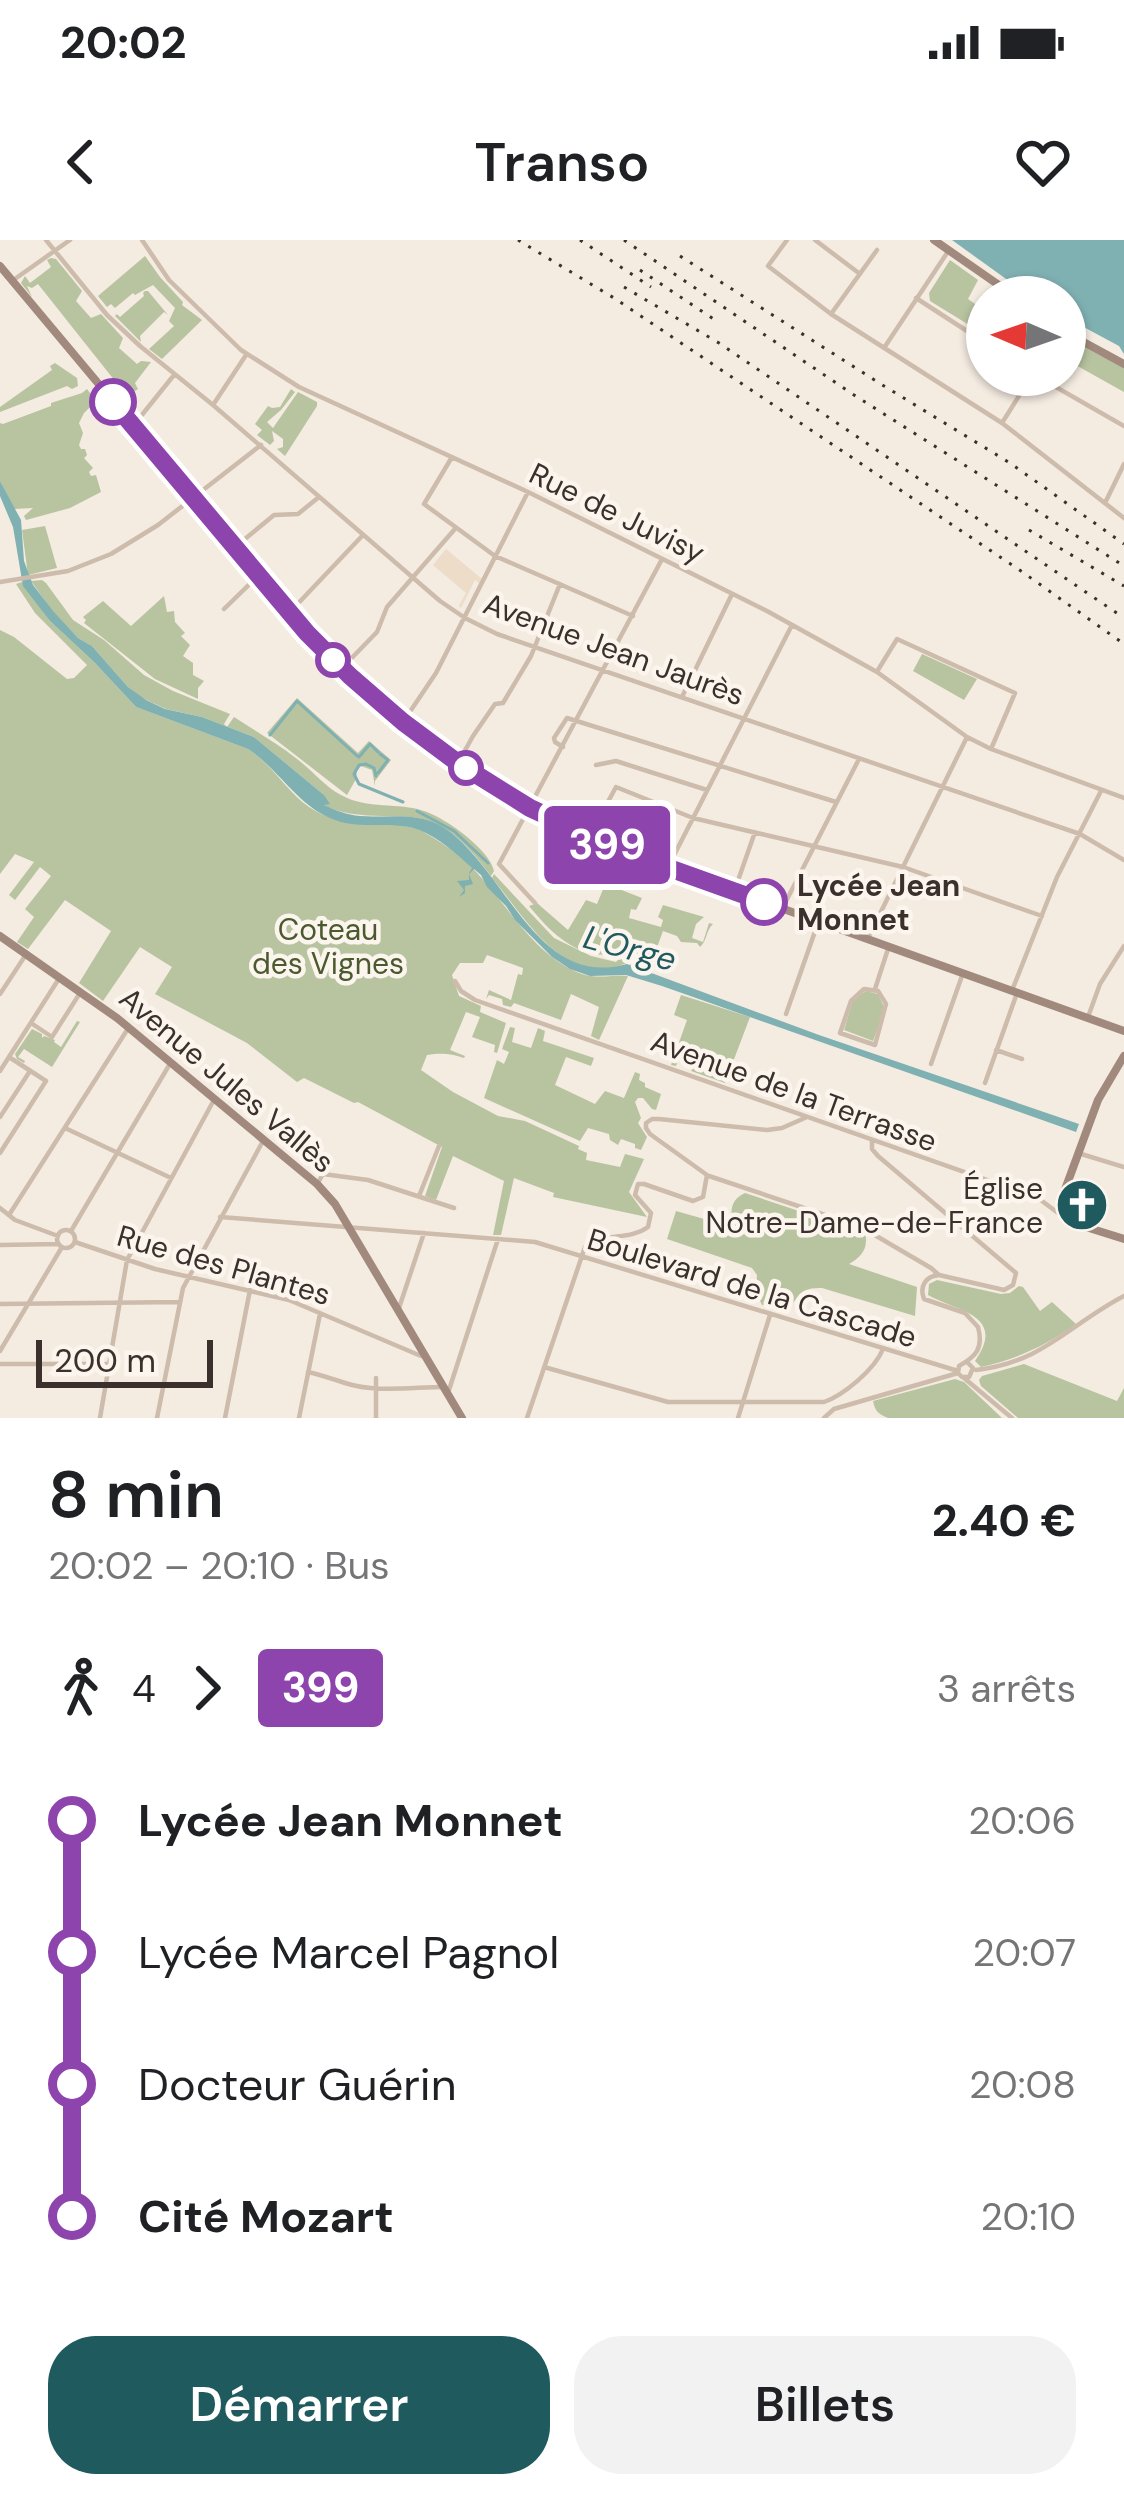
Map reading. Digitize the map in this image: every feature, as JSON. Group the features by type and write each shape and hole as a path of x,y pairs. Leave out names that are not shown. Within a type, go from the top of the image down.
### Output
{"street":[{"name":"Avenue Jean Jaurès","path":"46,240 115,324 465,618 534,647 1078,833 1124,860"},
{"path":"12,281 70,240"},
{"name":"Rue de Juvisy","path":"142,240 169,280 247,355 299,387 732,593 877,672 991,749 1124,798"},
{"path":"787,240 768,266 831,314 1002,423 1124,518"},
{"path":"815,240 860,274"},
{"path":"934,240 986,276"},
{"path":"831,314 877,250"},
{"path":"884,348 949,250"},
{"path":"0,266 289,613 342,668 458,763 530,808 589,837 1124,1031"},
{"path":"916,298 966,330"},
{"path":"1086,343 1124,364"},
{"path":"213,404 247,355"},
{"path":"133,426 174,374"},
{"path":"1002,423 1020,396"},
{"path":"1071,396 1124,426"},
{"path":"0,582 78,568 111,554 158,525 261,445"},
{"path":"452,458 423,502 496,556 633,616"},
{"path":"1105,503 1124,464"},
{"path":"403,722 436,673 528,492"},
{"path":"235,548 274,514 298,514 320,496"},
{"path":"342,668 377,632 387,607 456,528"},
{"path":"289,613 363,535"},
{"path":"535,903 499,864 662,559"},
{"path":"224,609 258,576"},
{"path":"458,763 495,704 503,704 560,584"},
{"path":"682,697 732,593"},
{"path":"667,868 792,625"},
{"path":"877,672 897,639 1015,693 991,749"},
{"path":"563,747 554,742 554,736 564,718 836,802"},
{"path":"867,940 967,737"},
{"path":"782,909 860,758"},
{"path":"596,764 616,761 707,790"},
{"path":"589,837 616,787 693,818 903,868 1042,916"},
{"path":"985,1083 1042,916 1101,791"},
{"path":"734,893 755,832"},
{"path":"785,1014 819,922"},
{"name":"Avenue Jules Vallès","path":"0,936 128,1027 317,1184 335,1204 462,1418"},
{"path":"1088,1017 1100,984 1124,946"},
{"path":"874,989 888,949"},
{"path":"0,994 27,953"},
{"path":"931,1064 963,972"},
{"path":"0,1071 61,977"},
{"name":"Avenue de la Terrasse","path":"455,981 460,991 475,1000 1042,1201 1066,1220"},
{"path":"864,989 874,989 887,1008 875,1045 840,1033 853,998 864,989"},
{"path":"31,1023 52,1037 81,992"},
{"path":"9,1215 128,1027"},
{"path":"996,1050 1022,1058"},
{"path":"1124,1056 1098,1100 1063,1196 1066,1220 1124,1239"},
{"path":"0,1153 46,1082 9,1058"},
{"path":"71,1231 171,1062"},
{"path":"0,1117 30,1071"},
{"path":"100,1418 127,1259 215,1099"},
{"path":"807,1117 767,1130 659,1119 646,1123 646,1129 707,1175 861,1227 939,1276"},
{"path":"64,1128 172,1178"},
{"path":"157,1418 183,1288 265,1140"},
{"path":"824,1418 833,1409 960,1374 971,1376 980,1342 976,1324 965,1313 922,1295 924,1282 939,1276 1001,1290 1011,1288 1016,1276 878,1156 872,1141"},
{"path":"419,1197 439,1146"},
{"path":"1078,1153 1124,1167"},
{"path":"317,1184 323,1174 368,1180 454,1208"},
{"path":"527,1418 585,1247 596,1239 634,1234 648,1227 651,1214 635,1195 638,1184 696,1202 703,1197 707,1175"},
{"path":"1042,1201 1054,1203 1063,1196"},
{"path":"0,1208 70,1247 75,1242 71,1231"},
{"name":"Boulevard de la Cascade","path":"220,1217 535,1242 960,1374"},
{"path":"0,1351 63,1231 71,1231"},
{"path":"398,1311 424,1233"},
{"path":"308,1372 376,1388 446,1390 498,1239"},
{"path":"0,1245 60,1242"},
{"name":"Rue des Plantes","path":"75,1242 289,1300 426,1358"},
{"path":"225,1418 250,1290"},
{"path":"960,1374 961,1364 1012,1364 1069,1334 1124,1296"},
{"path":"0,1304 180,1302"},
{"path":"299,1418 320,1314"},
{"path":"738,1418 770,1315"},
{"path":"544,1367 668,1402 830,1401 879,1359 884,1349"},
{"path":"0,1364 109,1364"},
{"path":"945,1369 948,1378"},
{"path":"960,1374 1012,1418"},
{"path":"376,1378 376,1418"},
{"path":"830,1401 833,1409"}],"green space":[{"path":"145,256 182,305 202,320 162,359 149,349 174,326 169,321 175,308 153,285 115,308 107,307 98,296"},
{"path":"51,258 82,291 76,301 91,318 101,314 123,338 119,348 137,364 151,362 135,383 138,389 120,402 105,383 115,388 115,381 38,284 27,286 32,297 21,283 25,276 30,283 51,267 47,260"},
{"path":"950,260 972,276 966,276 966,323 930,301 929,293"},
{"path":"145,291 168,315 164,312 140,336 141,342 115,316 120,317"},
{"path":"1086,348 1124,368 1124,392 1086,371"},
{"path":"55,363 77,378 78,386 0,412 0,407"},
{"path":"87,389 96,401 79,423 83,433 79,445 85,449 84,458 93,468 89,472 96,475 101,492 70,508 26,520 24,516 33,508 14,509 0,481 0,423"},
{"path":"291,389 295,392 267,422 273,428 298,392 317,406 285,456 277,449 283,447 283,439 272,431 270,445 257,435 262,430 255,424 268,406 280,407"},
{"path":"45,526 57,568 28,575 22,530"},
{"path":"42,580 73,620 144,675 230,714 226,726 140,697 52,611 31,581"},
{"name":"Coteau des Vignes","path":"22,582 50,621 136,707 248,749 301,801 322,814 425,833 467,862 527,933 561,963 587,975 628,976 599,1040 591,1036 599,1007 571,994 561,1020 514,1003 503,1005 502,999 489,995 486,999 489,990 511,1000 523,968 487,955 483,963 460,963 452,975 459,996 506,1023 497,1053 495,1045 472,1037 480,1017 466,1012 450,1050 464,1058 427,1055 421,1070 498,1116 525,1121 579,1146 587,1153 586,1160 620,1167 625,1154 644,1159 629,1192 647,1217 553,1197 554,1193 514,1178 501,1235 493,1235 504,1181 453,1156 436,1200 425,1196 442,1147 358,1102 304,1078 297,1082 247,1043 155,994 172,967 140,947 103,1001 79,983 111,931 65,900 28,949 17,942 34,917 25,909 51,876 40,867 15,900 9,895 34,862 15,854 0,874 0,630 67,679 87,665 35,613 16,584"},
{"path":"164,596 167,612 174,611 175,622 185,633 181,636 190,645 183,656 193,663 193,675 204,681 198,699 155,679 84,623 83,617 103,601 131,626"},
{"path":"922,654 977,679 964,700 913,671"},
{"path":"297,698 358,753 369,741 391,760 375,786 372,770 361,766 347,795 267,733"},
{"path":"234,717 351,800 414,808 444,820 476,845 494,871 491,876 460,840 432,822 347,813 324,805 291,777 324,795 254,737 227,727"},
{"path":"494,874 554,938 591,956 616,962 620,958 615,954 589,953 566,942 529,906 537,903 568,930 586,900 597,904 604,887 601,882 642,898 629,918 661,927 663,920 658,917 663,905 704,917 692,938 703,942 709,923 713,924 704,942 700,947 663,931 648,972 627,963 604,969 584,967 548,945 492,878"},
{"path":"866,991 878,994 885,1009 873,1041 844,1030 853,1000"},
{"path":"681,995 750,1017 725,1083 691,1071 701,1065 695,1060 696,1048 682,1048 676,1066 671,1065 687,1020 674,1015"},
{"path":"77,1021 52,1067 24,1049 18,1057 24,1063 17,1059 15,1054 32,1029 61,1047"},
{"path":"510,1027 515,1028 512,1042 531,1048 538,1028 545,1031 543,1041 594,1058 591,1066 566,1057 555,1085 595,1104 605,1091 624,1098 635,1072 640,1074 645,1087 661,1094 656,1110 643,1098 635,1102 641,1118 638,1123 647,1137 641,1150 621,1139 618,1145 609,1134 588,1128 580,1141 484,1098 497,1060 504,1064 509,1052 502,1049"},
{"path":"745,1193 865,1233 863,1252 849,1264 917,1287 915,1316 822,1288 803,1292 783,1312 762,1305 752,1268 667,1239 676,1211 736,1228 732,1208"},
{"path":"937,1280 1001,1294 1023,1287 1040,1311 1052,1302 1076,1324 1031,1350 981,1367 975,1361 984,1345 982,1324 928,1295 929,1284"},
{"path":"1024,1364 1117,1401 1124,1388 1124,1418 1018,1418 979,1380"},
{"path":"955,1379 1002,1418 888,1418 873,1401"}],"shaded area":[{"path":"446,549 482,579 475,580 461,608 466,593 433,565"}],"water":[{"path":"952,240 1124,240 1124,354 1119,346 1086,328 1086,276 1002,276"},
{"path":"0,481 21,520 24,561 33,585 128,687 165,709 254,737 324,795 328,807 355,815 423,819 443,827 486,869 545,943 569,959 596,967 627,964 1079,1124 1076,1132 662,986 626,975 590,976 570,969 515,920 481,875 474,869 469,874 472,868 434,837 409,827 335,820 310,806 248,749 136,707 50,621 23,586"},
{"path":"469,874 473,884 465,886 465,893 459,897 464,890 457,881 469,880"}],"waterway":[{"path":"270,735 297,701 355,754"},
{"path":"356,755 370,744 378,752"},
{"path":"378,773 388,760 380,754"},
{"path":"376,776 366,764 359,765 354,774 359,784 403,802"},
{"path":"417,811 454,831 488,863"}],"railway":[{"path":"518,240 614,298 1124,644"},
{"path":"580,240 651,287"},
{"path":"624,240 854,395 1124,566"},
{"path":"680,256 1010,463 1124,544"},
{"path":"640,270 715,320"},
{"path":"624,287 719,343 1124,618"},
{"path":"1029,530 1124,586"}],"bus line":[{"name":"399","path":"113,402 307,633 403,722 530,808 627,853 764,902"}],"place":[{"name":"Lycée Jean Monnet","path":"764,902"},
{"name":"Église Notre-Dame-de-France","path":"1082,1205"}],"water label":[{"name":"L'Orge","path":"630,948"}]}
